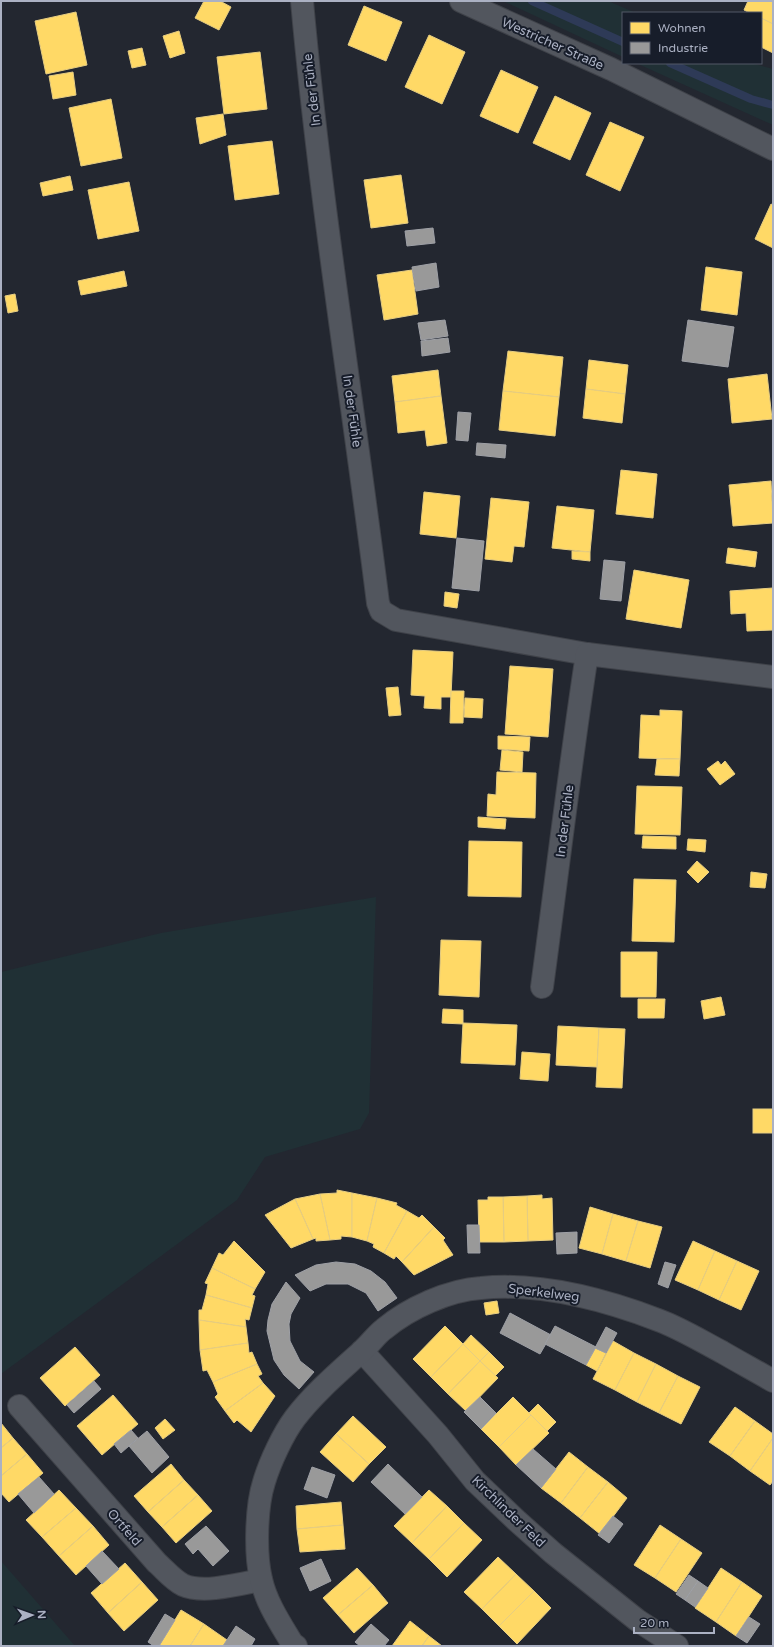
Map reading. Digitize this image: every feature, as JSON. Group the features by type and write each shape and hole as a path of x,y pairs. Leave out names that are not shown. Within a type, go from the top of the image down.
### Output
{"street":[{"name":"In der Fühle","path":"302,1 306,52 328,230 378,603 382,611 396,620 587,654 773,677"},
{"name":"Westricher Straße","path":"461,1 611,69 773,149"},
{"name":"In der Fühle","path":"542,987 574,740 587,654"},
{"name":"Sperkelweg","path":"261,1580 257,1550 258,1520 264,1482 277,1450 295,1418 338,1372 362,1352 385,1328 409,1312 430,1301 479,1288 510,1286 537,1288 582,1296 660,1320 773,1381"},
{"name":"Kirchlinder Feld","path":"362,1352 438,1435 476,1481 516,1520 636,1620 677,1646"},
{"name":"Ortfeld","path":"20,1406 157,1563 183,1585 194,1588 209,1588 261,1580"},
{"path":"261,1580 275,1614 292,1643 296,1646"}],"shaded area":[{"path":"503,1 608,1 634,12 622,12 622,57"},
{"path":"638,64 755,64 773,69 773,125"},
{"path":"376,897 369,1113 360,1129 265,1157 237,1200 1,1374 1,972 161,933"},
{"path":"1,1561 75,1646 1,1646"}],"building: Wohnen":[{"path":"204,1 220,1 231,7 219,30 195,18"},
{"path":"748,1 773,1 773,24 762,18 762,12 748,12 744,10"},
{"path":"364,6 402,22 386,61 348,45"},
{"path":"76,12 87,65 46,74 35,21"},
{"path":"762,18 773,24 773,53 762,48"},
{"path":"179,31 185,53 170,58 163,36"},
{"path":"429,35 465,52 442,104 405,87"},
{"path":"142,48 146,65 132,68 128,51"},
{"path":"260,52 267,109 224,114 217,57"},
{"path":"501,70 538,87 518,133 480,116"},
{"path":"73,72 76,95 53,99 49,76"},
{"path":"555,96 591,113 570,160 533,143"},
{"path":"111,99 122,158 81,166 69,108"},
{"path":"223,114 226,135 200,144 196,118"},
{"path":"610,122 644,137 620,191 586,175"},
{"path":"272,141 279,194 235,200 228,146"},
{"path":"401,175 408,223 371,228 364,180"},
{"path":"70,176 73,190 43,196 40,183"},
{"path":"129,182 139,231 98,239 88,190"},
{"path":"771,204 773,205 773,248 755,239"},
{"path":"706,267 742,272 737,315 701,310"},
{"path":"412,270 418,314 384,320 377,275"},
{"path":"124,271 127,286 81,295 78,281"},
{"path":"15,294 18,311 8,313 5,296"},
{"path":"508,351 563,357 559,397 503,391"},
{"path":"589,360 628,365 625,394 586,389"},
{"path":"438,370 441,396 395,402 392,376"},
{"path":"767,374 772,419 732,423 728,379"},
{"path":"586,389 625,394 622,423 583,418"},
{"path":"503,391 559,397 555,436 499,430"},
{"path":"441,396 447,443 427,446 425,430 398,433 395,402"},
{"path":"621,470 657,474 653,518 616,514"},
{"path":"771,481 773,523 733,526 729,485"},
{"path":"424,492 460,496 456,538 420,534"},
{"path":"491,498 529,502 524,547 514,546 512,562 485,559"},
{"path":"557,506 594,510 590,552 552,548"},
{"path":"728,548 757,552 755,567 726,563"},
{"path":"572,551 590,552 590,561 572,559"},
{"path":"634,570 689,580 681,628 626,619"},
{"path":"773,588 773,630 747,631 746,613 731,614 730,591"},
{"path":"445,592 459,594 457,608 444,606"},
{"path":"413,650 453,652 451,697 441,697 441,709 424,708 425,696 411,695"},
{"path":"510,666 553,669 548,737 505,734"},
{"path":"398,687 401,715 389,716 386,688"},
{"path":"451,691 464,691 463,723 450,723"},
{"path":"465,698 483,699 482,718 464,717"},
{"path":"660,710 682,711 680,759 639,758 641,715 660,716"},
{"path":"498,736 530,737 529,751 498,749"},
{"path":"502,750 523,752 522,772 500,770"},
{"path":"657,759 680,759 679,776 655,775"},
{"path":"718,761 721,765 725,761 735,774 720,785 707,769"},
{"path":"497,772 536,773 535,818 487,816 488,794 496,795"},
{"path":"637,786 682,787 680,835 635,834"},
{"path":"478,817 506,819 505,829 478,827"},
{"path":"643,836 676,837 676,849 642,848"},
{"path":"688,839 706,840 705,852 687,850"},
{"path":"469,841 522,842 521,897 468,896"},
{"path":"697,861 709,872 698,883 687,872"},
{"path":"751,872 767,874 765,888 750,887"},
{"path":"634,879 676,880 674,942 632,941"},
{"path":"441,940 481,941 479,997 439,995"},
{"path":"621,952 657,952 656,997 621,997"},
{"path":"721,997 725,1015 704,1019 701,1001"},
{"path":"638,999 665,999 664,1018 638,1018"},
{"path":"443,1009 463,1010 463,1024 442,1023"},
{"path":"463,1023 517,1025 515,1065 461,1063"},
{"path":"558,1026 599,1028 597,1067 556,1065"},
{"path":"599,1028 625,1029 622,1088 596,1087"},
{"path":"522,1052 550,1054 548,1081 520,1079"},
{"path":"753,1109 773,1109 773,1133 753,1133"},
{"path":"337,1190 352,1193 352,1237 341,1236 341,1239 330,1240 320,1194 337,1193"},
{"path":"352,1193 377,1198 367,1241 352,1237"},
{"path":"320,1194 330,1240 316,1241 316,1238 313,1239 295,1199"},
{"path":"542,1195 542,1199 552,1198 553,1240 528,1241 527,1196"},
{"path":"527,1196 528,1241 504,1242 503,1197"},
{"path":"488,1197 503,1197 504,1242 479,1242 478,1200 488,1200"},
{"path":"377,1198 397,1203 396,1205 407,1211 384,1253 373,1247 374,1244 367,1241"},
{"path":"295,1199 313,1239 291,1248 265,1215"},
{"path":"590,1207 613,1214 602,1254 579,1248"},
{"path":"407,1211 419,1218 422,1215 434,1227 402,1262 396,1256 394,1259 384,1253"},
{"path":"613,1214 638,1221 626,1261 602,1254"},
{"path":"638,1221 662,1227 650,1268 626,1261"},
{"path":"434,1227 445,1238 443,1240 453,1255 414,1275 402,1262"},
{"path":"234,1241 265,1272 255,1289 212,1268 219,1253 223,1255"},
{"path":"693,1241 715,1251 698,1290 675,1280"},
{"path":"715,1251 737,1261 719,1300 698,1290"},
{"path":"737,1261 759,1271 741,1310 719,1300"},
{"path":"212,1268 255,1289 252,1295 255,1296 252,1308 206,1295 208,1284 205,1283"},
{"path":"206,1295 252,1308 249,1320 245,1319 246,1327 199,1320 199,1310 202,1310"},
{"path":"497,1301 499,1313 486,1315 484,1303"},
{"path":"199,1320 246,1327 248,1343 200,1350"},
{"path":"445,1326 463,1344 431,1377 413,1359"},
{"path":"471,1335 489,1352 480,1361 463,1344"},
{"path":"613,1341 634,1353 615,1390 593,1379"},
{"path":"248,1343 249,1353 252,1352 257,1364 213,1382 207,1370 203,1371 200,1350"},
{"path":"463,1344 480,1361 448,1394 431,1377"},
{"path":"75,1347 100,1375 65,1406 40,1378"},
{"path":"595,1348 606,1353 597,1371 586,1365"},
{"path":"489,1352 504,1367 495,1376 480,1361"},
{"path":"634,1353 656,1364 637,1402 615,1390"},
{"path":"480,1361 498,1378 466,1411 448,1394"},
{"path":"257,1364 262,1374 258,1376 263,1383 225,1411 215,1397 218,1394 213,1382"},
{"path":"656,1364 678,1376 659,1413 637,1402"},
{"path":"678,1376 700,1387 681,1424 659,1413"},
{"path":"263,1383 275,1396 251,1432 237,1420 234,1423 225,1411"},
{"path":"113,1395 138,1424 102,1455 77,1426"},
{"path":"513,1397 531,1415 499,1447 481,1429"},
{"path":"538,1404 556,1422 547,1431 529,1413"},
{"path":"735,1407 755,1421 730,1456 709,1442"},
{"path":"531,1415 549,1433 516,1465 499,1447"},
{"path":"353,1416 386,1447 369,1464 336,1434"},
{"path":"165,1419 175,1430 163,1439 155,1428"},
{"path":"755,1421 773,1434 773,1438 750,1471 730,1456"},
{"path":"1,1423 13,1438 1,1448"},
{"path":"336,1434 369,1464 353,1482 320,1452"},
{"path":"13,1438 27,1454 1,1476 1,1448"},
{"path":"773,1438 773,1481 770,1485 750,1471"},
{"path":"569,1452 588,1467 561,1503 541,1488"},
{"path":"27,1454 43,1473 9,1502 1,1493 1,1476"},
{"path":"171,1464 184,1480 148,1512 134,1496"},
{"path":"588,1467 608,1482 580,1518 561,1503"},
{"path":"184,1480 198,1495 162,1527 148,1512"},
{"path":"608,1482 627,1498 600,1534 580,1518"},
{"path":"59,1490 76,1508 42,1537 26,1520"},
{"path":"429,1490 447,1506 412,1543 394,1526"},
{"path":"198,1495 212,1511 176,1543 162,1527"},
{"path":"341,1502 343,1525 297,1529 296,1506"},
{"path":"447,1506 464,1523 429,1559 412,1543"},
{"path":"76,1508 93,1526 59,1556 42,1537"},
{"path":"464,1523 482,1540 447,1577 429,1559"},
{"path":"343,1525 345,1549 300,1552 297,1529"},
{"path":"660,1525 681,1539 655,1578 634,1565"},
{"path":"93,1526 109,1545 76,1575 59,1556"},
{"path":"681,1539 702,1553 676,1592 655,1578"},
{"path":"498,1557 516,1574 482,1609 464,1592"},
{"path":"125,1563 142,1582 108,1613 91,1593"},
{"path":"357,1568 373,1585 338,1615 323,1598"},
{"path":"721,1568 742,1582 716,1622 695,1608"},
{"path":"516,1574 534,1591 499,1626 482,1609"},
{"path":"142,1582 158,1600 124,1631 108,1613"},
{"path":"742,1582 762,1596 736,1636 716,1622"},
{"path":"373,1585 388,1603 354,1633 338,1615"},
{"path":"534,1591 551,1608 517,1644 499,1626"},
{"path":"181,1610 204,1624 190,1646 159,1646"},
{"path":"410,1621 429,1636 422,1646 392,1646"},
{"path":"204,1624 227,1640 223,1646 190,1646"},
{"path":"429,1636 442,1646 422,1646"}],"building: Industrie":[{"path":"433,228 435,243 407,246 405,231"},
{"path":"436,263 439,287 416,291 412,267"},
{"path":"445,320 448,336 421,340 418,323"},
{"path":"688,320 734,327 728,367 682,361"},
{"path":"448,338 450,352 422,356 421,341"},
{"path":"458,412 471,413 468,441 456,440"},
{"path":"477,443 506,445 505,458 476,455"},
{"path":"457,538 484,541 479,591 452,588"},
{"path":"604,560 625,562 621,601 600,599"},
{"path":"467,1225 479,1225 480,1253 468,1253"},
{"path":"577,1232 577,1253 557,1254 556,1233"},
{"path":"336,1262 355,1264 371,1271 385,1282 397,1298 378,1311 366,1293 348,1284 326,1284 310,1291 295,1275 316,1265"},
{"path":"665,1262 676,1265 668,1288 658,1284"},
{"path":"286,1282 300,1298 291,1314 289,1324 290,1341 300,1361 314,1372 299,1389 284,1375 274,1360 267,1331 272,1304"},
{"path":"510,1313 551,1335 540,1354 500,1333"},
{"path":"555,1326 596,1347 586,1365 545,1344"},
{"path":"606,1327 617,1333 606,1353 595,1348"},
{"path":"94,1381 101,1389 74,1413 67,1405"},
{"path":"480,1397 496,1413 481,1429 464,1412"},
{"path":"131,1430 138,1438 121,1453 114,1444"},
{"path":"147,1431 169,1457 152,1473 129,1446"},
{"path":"533,1449 556,1469 541,1488 516,1465"},
{"path":"388,1464 422,1497 405,1514 371,1482"},
{"path":"312,1467 335,1475 327,1498 304,1489"},
{"path":"39,1477 54,1494 34,1513 18,1494"},
{"path":"613,1516 623,1524 609,1543 598,1535"},
{"path":"206,1526 229,1551 213,1566 198,1549 193,1554 185,1544"},
{"path":"102,1551 119,1569 102,1584 86,1566"},
{"path":"321,1559 331,1581 310,1591 300,1568"},
{"path":"689,1575 698,1581 685,1600 676,1594"},
{"path":"698,1581 708,1588 695,1607 685,1600"},
{"path":"165,1614 175,1620 159,1646 154,1646 148,1642"},
{"path":"749,1617 760,1624 747,1643 736,1636"},
{"path":"371,1624 389,1640 384,1646 360,1646 355,1642"},
{"path":"236,1626 255,1639 251,1646 223,1646"}],"waterway":[{"path":"532,1 622,42"},
{"path":"672,64 751,99 773,105"}]}
